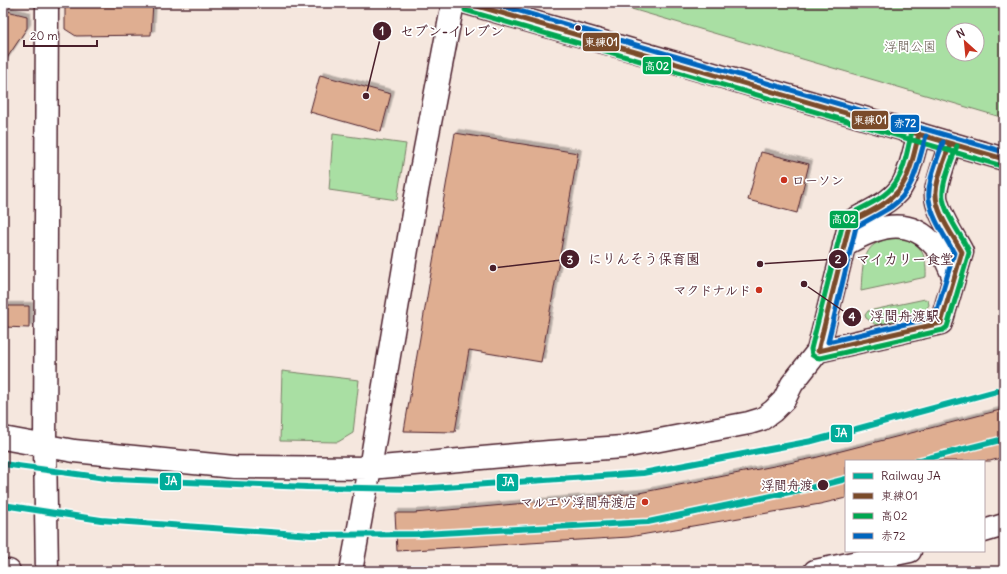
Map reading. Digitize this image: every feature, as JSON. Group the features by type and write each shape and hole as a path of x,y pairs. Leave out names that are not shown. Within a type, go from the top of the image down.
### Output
{"street":[{"path":"47,571 45,446 48,3"},
{"path":"351,571 416,196 453,3"},
{"path":"466,3 1004,159"},
{"path":"3,438 74,451 234,467 370,468 548,452 623,447 749,423 762,419 784,400 792,384 818,351 850,222 884,203 895,194 904,183 919,134"},
{"path":"818,351 941,323 962,252 938,205 936,193 950,144"},
{"path":"844,245 863,234 886,227 902,226 917,230 930,240 944,257 954,278"},
{"path":"985,531 1004,525"},
{"path":"815,571 905,552"},
{"path":"3,570 9,571"}],"green space":[{"name":"浮間公園","path":"611,3 1004,3 1004,118"},
{"path":"333,134 406,144 397,200 329,190"},
{"path":"896,237 911,242 920,250 925,261 926,277 861,291 863,266 870,248 875,244"},
{"path":"925,299 928,300 929,305 917,319 879,327 866,318 865,315 868,311"},
{"path":"282,371 359,380 353,433 338,442 280,441"}],"building":[{"path":"65,3 153,3 151,35 76,36 65,29"},
{"path":"3,10 27,16 27,28 3,64"},
{"path":"320,75 391,94 381,132 310,112"},
{"path":"455,133 578,153 541,362 469,350 455,432 404,431"},
{"path":"761,152 809,164 797,213 748,200"},
{"path":"6,306 29,306 29,328 4,327"},
{"path":"1004,409 1004,457 990,461 845,460 845,498 820,504 629,537 397,551 395,513 414,513 639,493 814,458"}],"rail line":[{"name":"JA","path":"3,464 113,479 307,487 417,489 643,473 812,441 1004,389"},
{"name":"JA","path":"921,460 1004,439"},
{"name":"JA","path":"3,505 101,520 311,535 422,534 648,522 845,479"}],"transit line":[{"name":"東練01","path":"467,3 1004,159"},
{"name":"赤72","path":"492,3 1004,152"},
{"name":"高02","path":"465,10 1002,166"},
{"name":"高02","path":"912,132 901,173 894,185 884,195 844,219 811,349 812,355 815,357 820,358 943,330 947,327 969,253 950,218 943,198 945,179 957,146"},
{"name":"東練01","path":"919,134 909,170 899,190 883,204 850,222 818,351 941,323 962,252 945,224 936,200 938,180 950,144"},
{"name":"赤72","path":"926,136 911,184 899,200 891,207 856,227 828,342 935,317 954,253 939,227 929,199 931,178 943,142"}],"place":[{"name":"セブン-イレブン","path":"366,96"},
{"name":"ローソン","path":"784,180"},
{"name":"マイカリー食堂","path":"760,264"},
{"name":"にりんそう保育園","path":"493,268"},
{"name":"浮間舟渡駅","path":"804,284"},
{"name":"マクドナルド","path":"759,290"},
{"name":"浮間舟渡","path":"823,485"},
{"name":"マルエツ浮間舟渡店","path":"645,502"}]}
